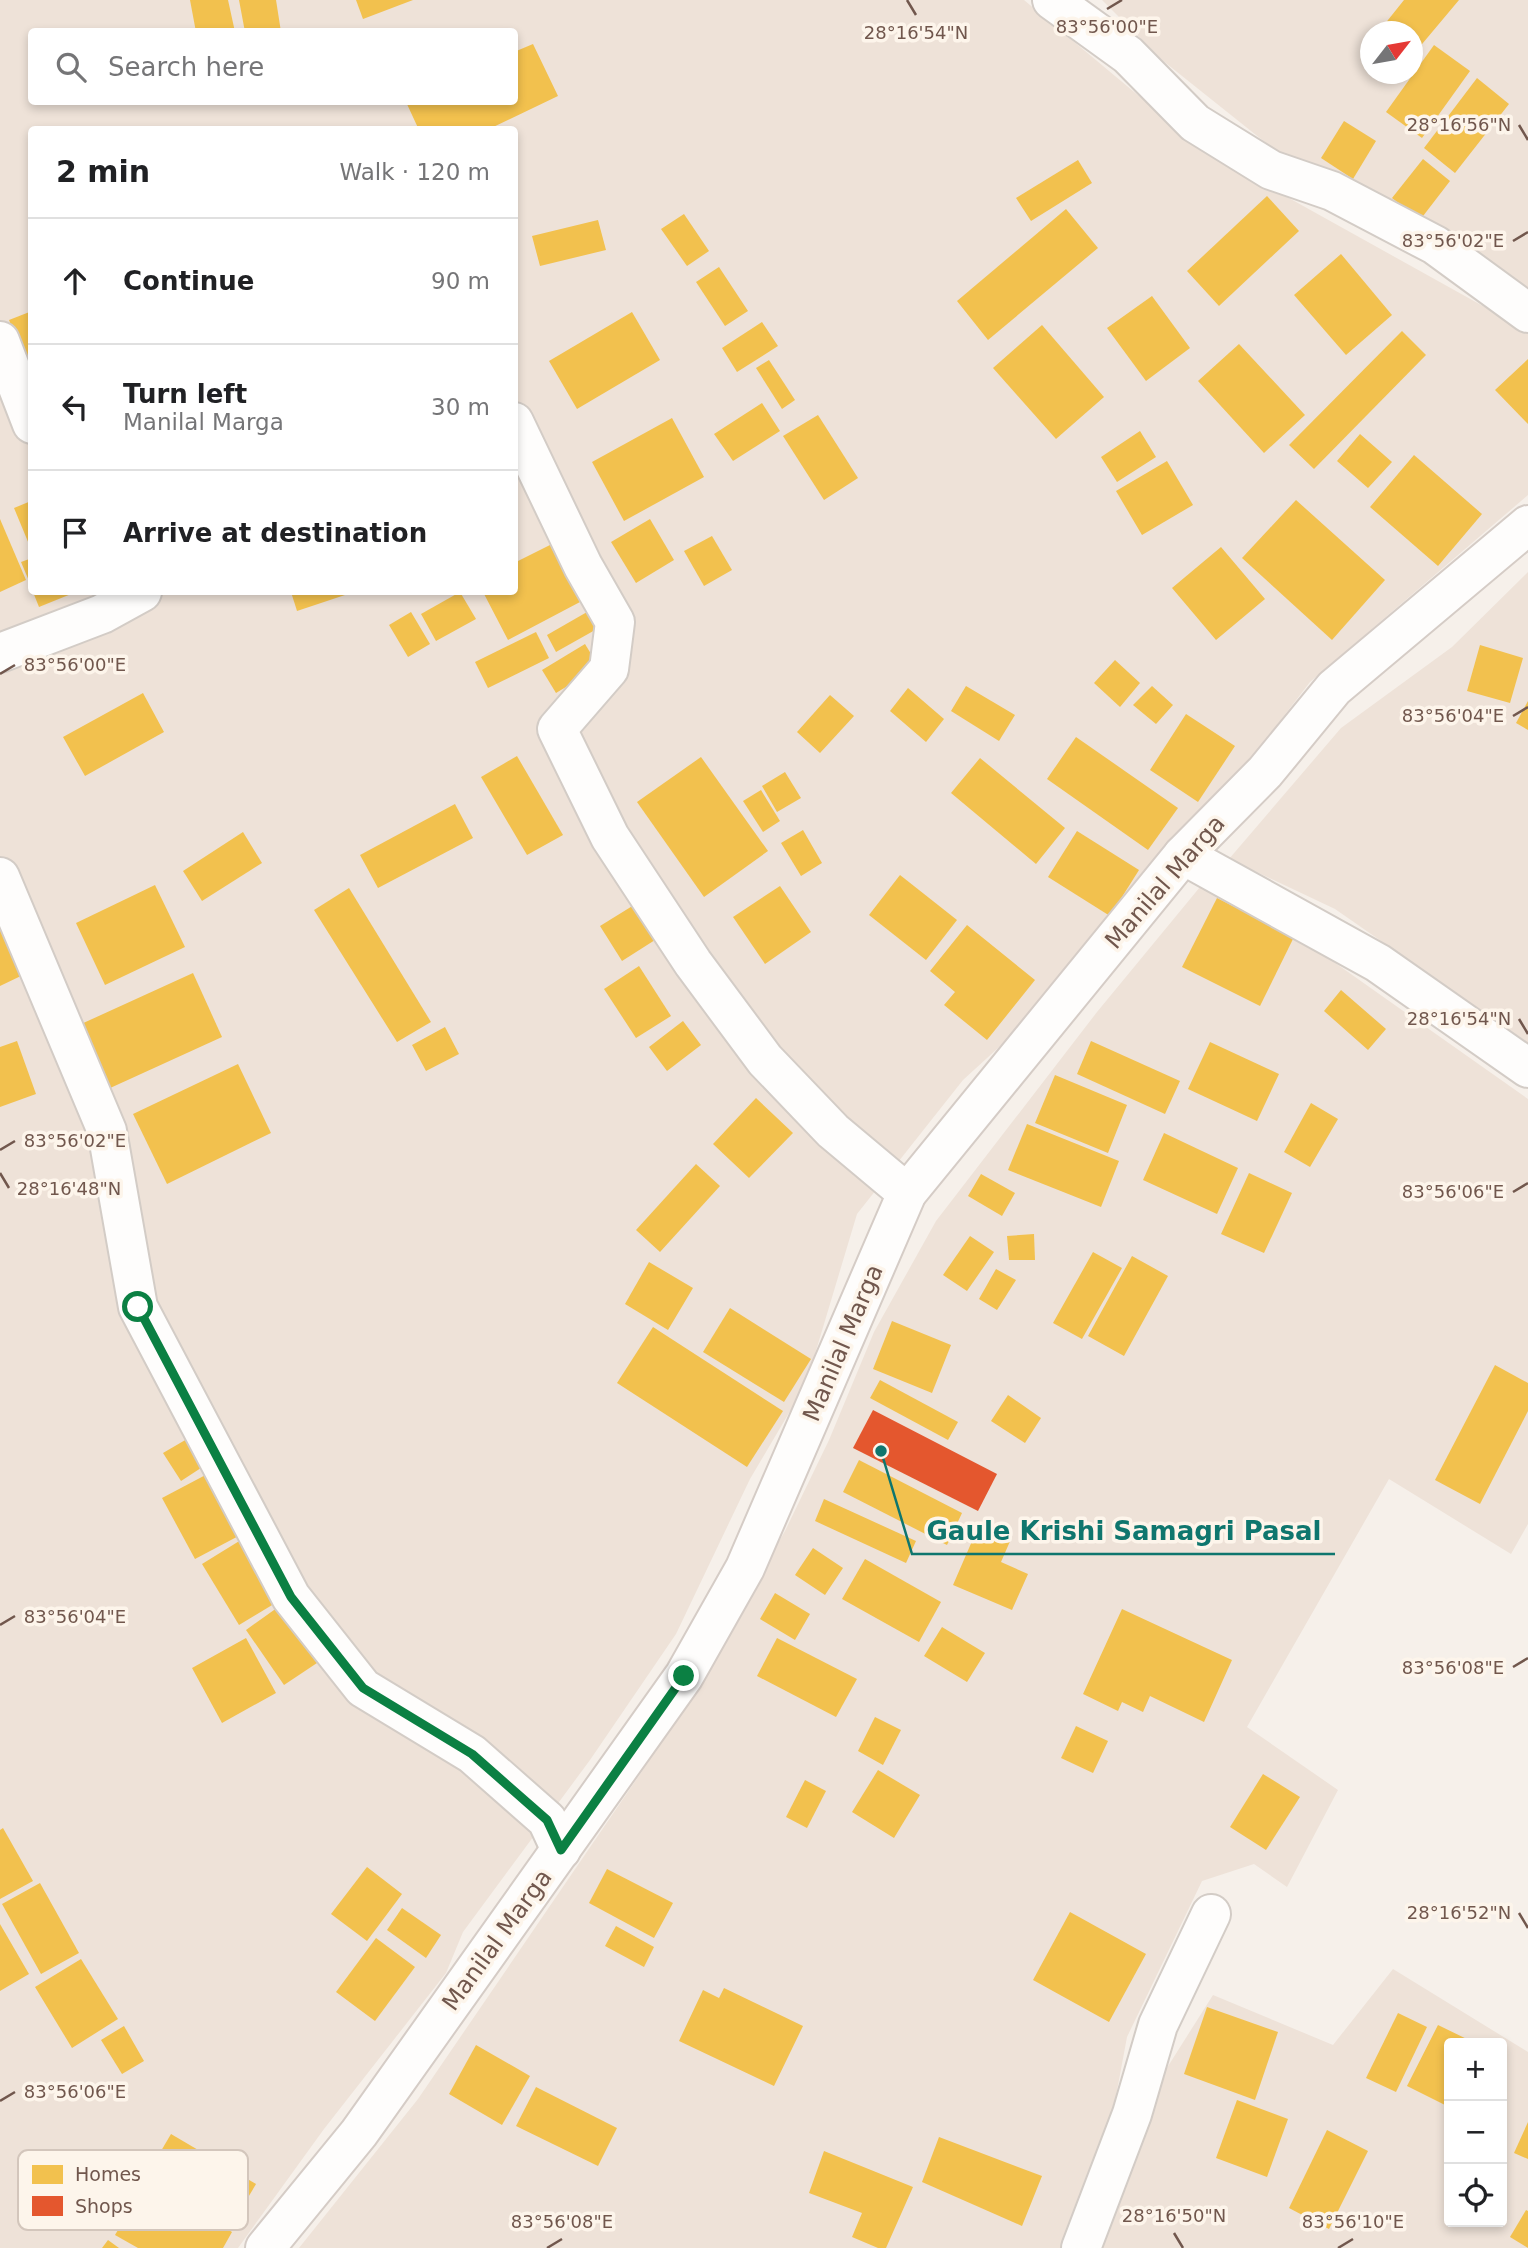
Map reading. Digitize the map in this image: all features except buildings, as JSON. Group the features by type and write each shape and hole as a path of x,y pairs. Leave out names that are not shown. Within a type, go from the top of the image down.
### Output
{"street":[{"path":"1052,0 1128,55 1195,123 1271,170 1332,191 1435,245 1528,313"},
{"path":"0,341 28,414"},
{"path":"518,430 583,566 615,622 609,669 557,730 610,837 694,963 765,1060 833,1131 907,1193"},
{"name":"Manilal Marga","path":"265,2248 359,2133 684,1676 745,1568 907,1193 1183,855 1265,772 1334,688 1528,525"},
{"path":"0,653 98,603 130,595"},
{"path":"1183,855 1378,963 1528,1068"},
{"path":"0,877 107,1131 138,1307 291,1597 363,1688 472,1754 547,1820 561,1850"},
{"path":"1081,2248 1132,2114 1158,2025 1211,1914"}],"shaded area":[{"path":"0,0 1024,0 1206,152 1528,331 1528,495 1310,682 1237,777 1044,1006 963,1080 857,1214 806,1384 750,1479 676,1634 590,1760 463,1932 446,1973 324,2129 238,2248 0,2248"},
{"path":"1102,0 1528,0 1528,294 1285,158 1162,60"},
{"path":"1528,572 1528,1043 1335,909 1229,859 1341,728 1452,647"},
{"path":"1200,887 1280,924 1528,1099 1528,1524 1511,1554 1389,1479 1247,1727 1338,1790 1287,1887 1254,1864 1202,1881 1127,2037 1098,2192 1063,2248 299,2248 418,2099 649,1761 785,1531 829,1440 874,1332 936,1221 1097,1012"},
{"path":"1393,1969 1505,2038 1444,2038 1444,2227 1507,2227 1507,2039 1528,2052 1528,2248 1091,2248 1165,2071 1213,1995 1333,2045"}],"place":[{"name":"Gaule Krishi Samagri Pasal","path":"881,1451"}],"route":[{"path":"138,1307 291,1597 363,1688 472,1754 547,1820 561,1850 684,1676"}]}
